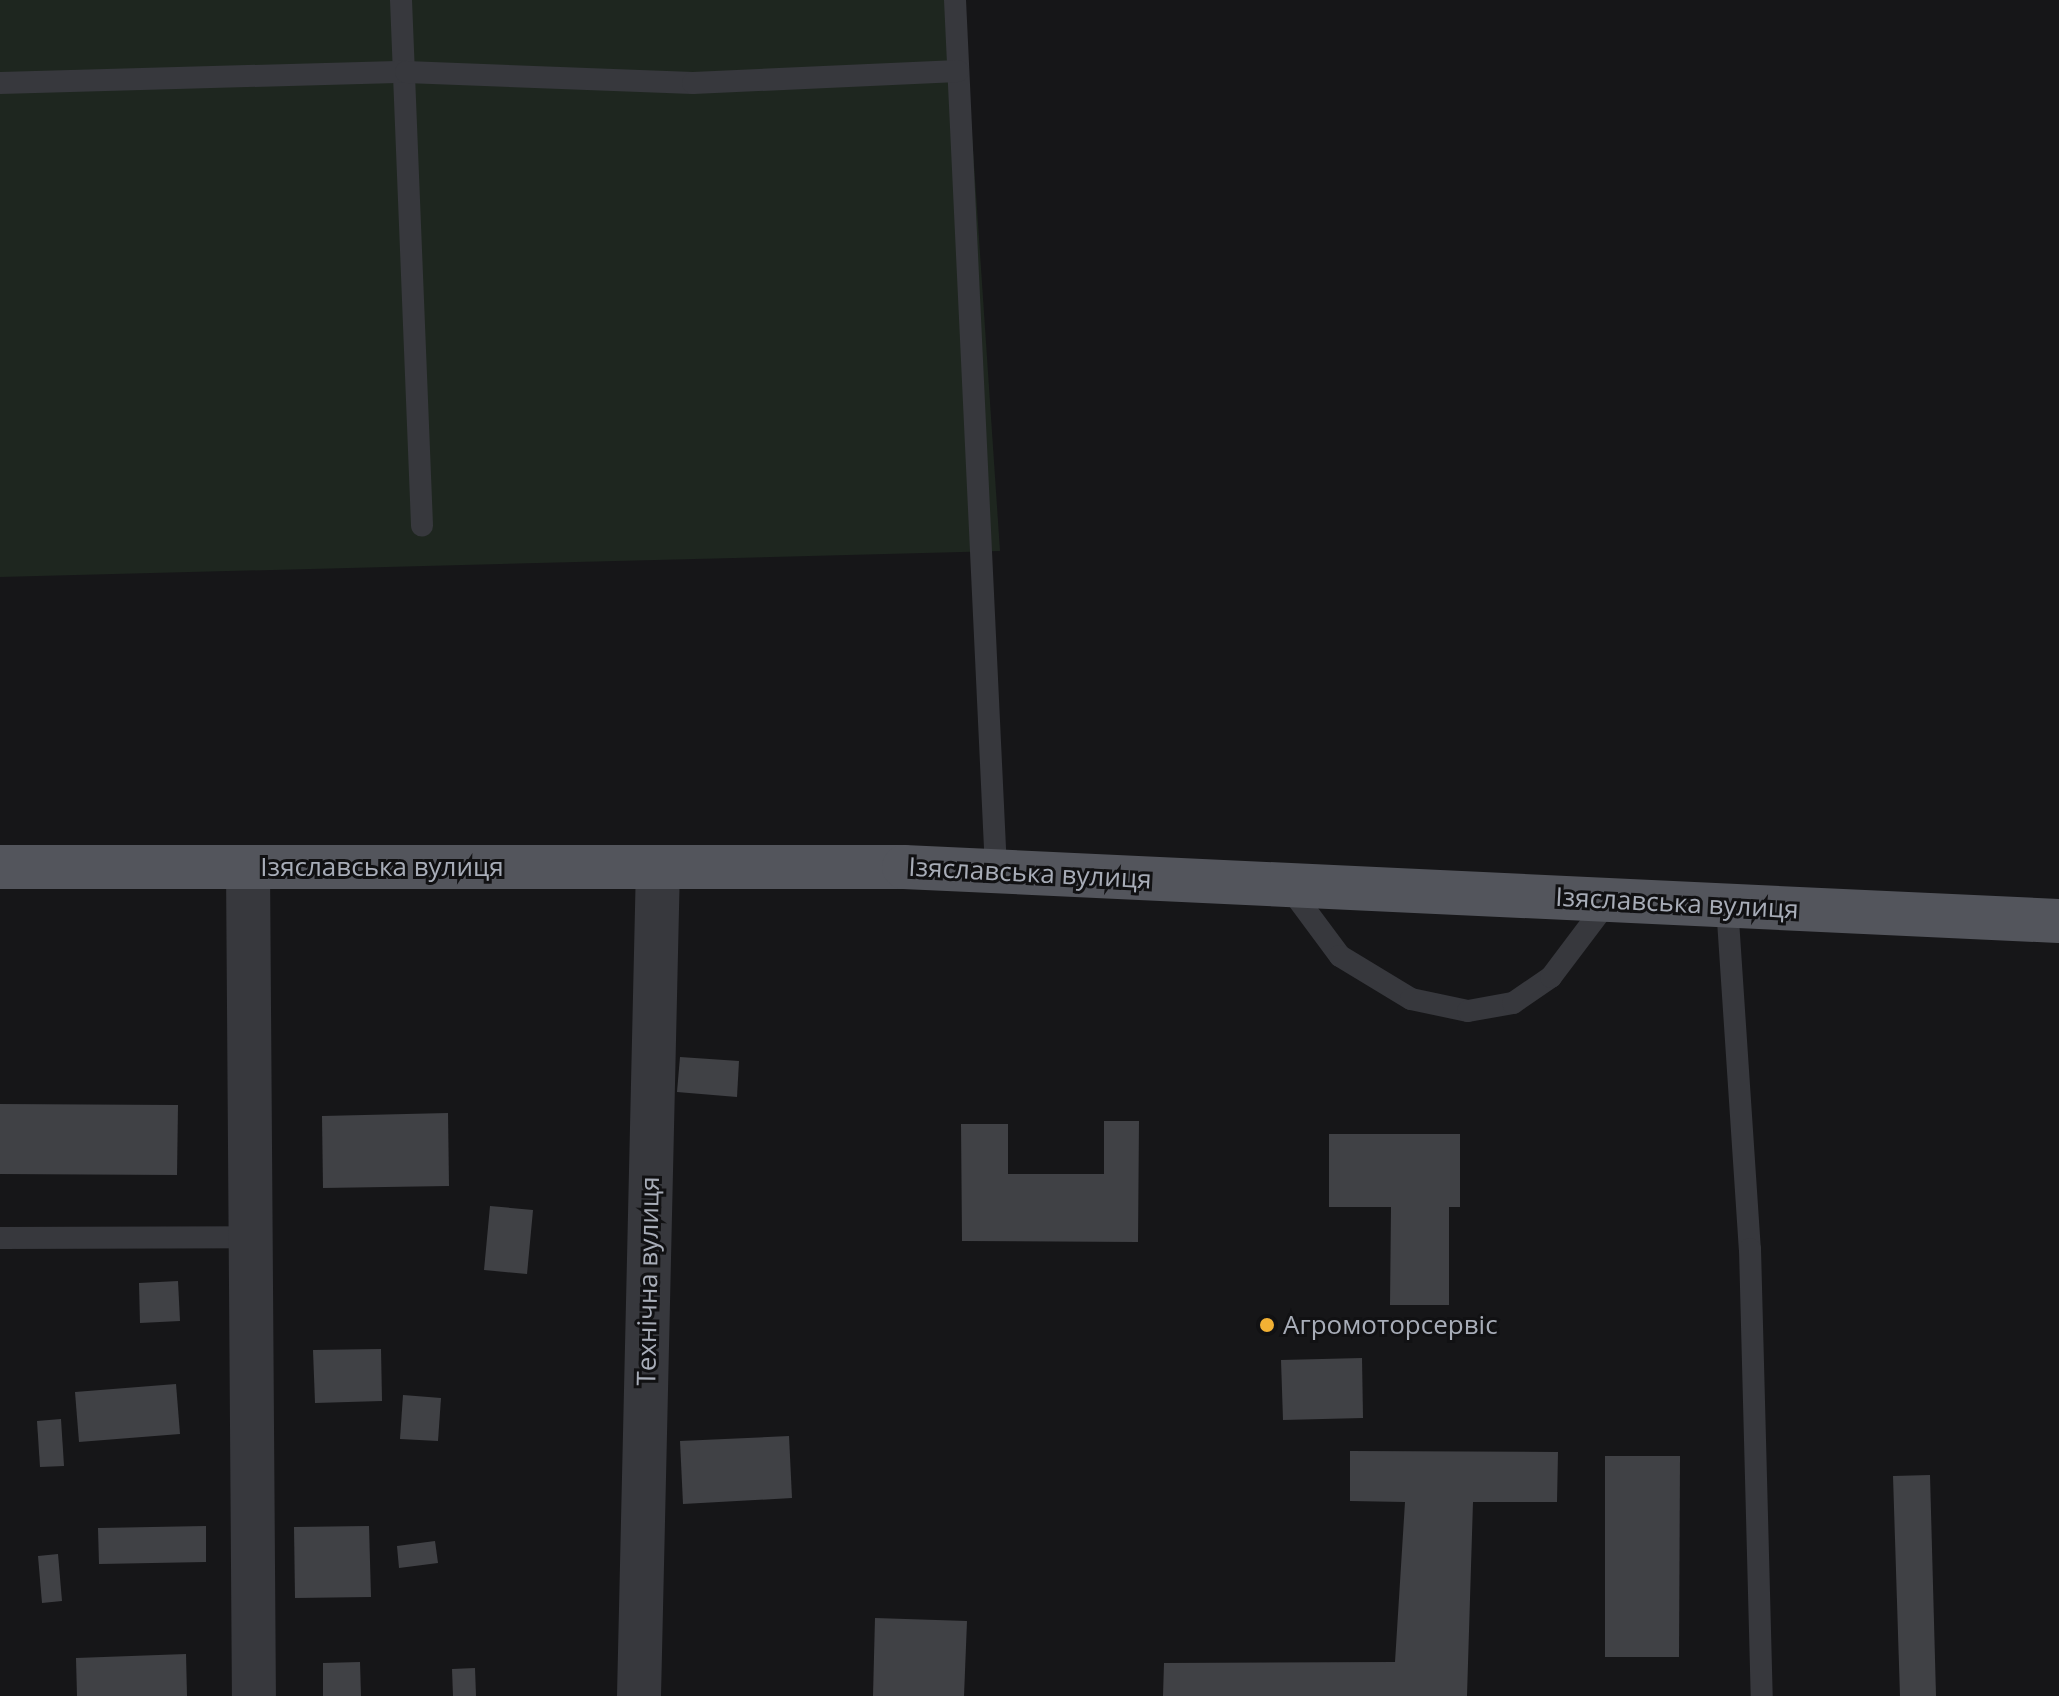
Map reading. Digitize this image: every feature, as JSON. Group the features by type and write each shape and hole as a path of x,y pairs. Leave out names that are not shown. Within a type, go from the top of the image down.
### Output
{"main road":[{"name":"Ізяславська вулиця","path":"0,867 658,867 996,871 2059,921"}],"street":[{"path":"248,867 254,1696"},
{"name":"Технічна вулиця","path":"639,1696 658,867"}],"lane":[{"path":"401,0 422,526"},
{"path":"955,0 996,871"},
{"path":"0,83 406,72 693,83 958,71"},
{"path":"1287,885 1340,956 1411,999 1468,1011 1513,1003 1551,977 1609,900"},
{"path":"1727,905 1750,1249 1762,1696"},
{"path":"0,1238 250,1237"}],"shaded area":[{"path":"0,0 963,0 1000,551 0,577"}],"building":[{"path":"680,1057 739,1061 737,1097 677,1092"},
{"path":"0,1104 178,1105 177,1175 0,1174"},
{"path":"448,1113 449,1186 323,1188 322,1116"},
{"path":"1104,1121 1139,1121 1138,1242 962,1241 961,1124 1008,1124 1008,1174 1104,1174"},
{"path":"1329,1134 1460,1134 1460,1207 1449,1207 1449,1305 1390,1305 1391,1207 1329,1207"},
{"path":"490,1206 533,1210 527,1274 484,1270"},
{"path":"178,1281 180,1321 140,1323 139,1283"},
{"path":"381,1349 382,1401 315,1403 313,1350"},
{"path":"1362,1358 1363,1418 1283,1420 1281,1360"},
{"path":"176,1384 180,1434 79,1442 75,1392"},
{"path":"403,1395 441,1398 438,1441 400,1439"},
{"path":"61,1419 64,1466 40,1467 37,1421"},
{"path":"789,1436 792,1498 683,1504 680,1441"},
{"path":"1350,1451 1558,1452 1557,1502 1473,1502 1467,1696 1163,1696 1164,1663 1395,1662 1405,1502 1350,1501"},
{"path":"1605,1456 1680,1456 1679,1657 1605,1657"},
{"path":"1930,1475 1936,1696 1900,1696 1893,1476"},
{"path":"206,1526 206,1562 99,1564 98,1528"},
{"path":"369,1526 371,1597 295,1598 294,1527"},
{"path":"435,1541 438,1563 399,1568 397,1546"},
{"path":"58,1554 62,1601 42,1603 38,1556"},
{"path":"875,1618 967,1621 964,1696 873,1696"},
{"path":"186,1654 187,1696 77,1696 76,1658"},
{"path":"360,1662 361,1696 323,1696 323,1663"},
{"path":"475,1668 476,1696 453,1696 452,1669"}],"place":[{"name":"Агромоторсервіс","path":"1267,1325"}]}
